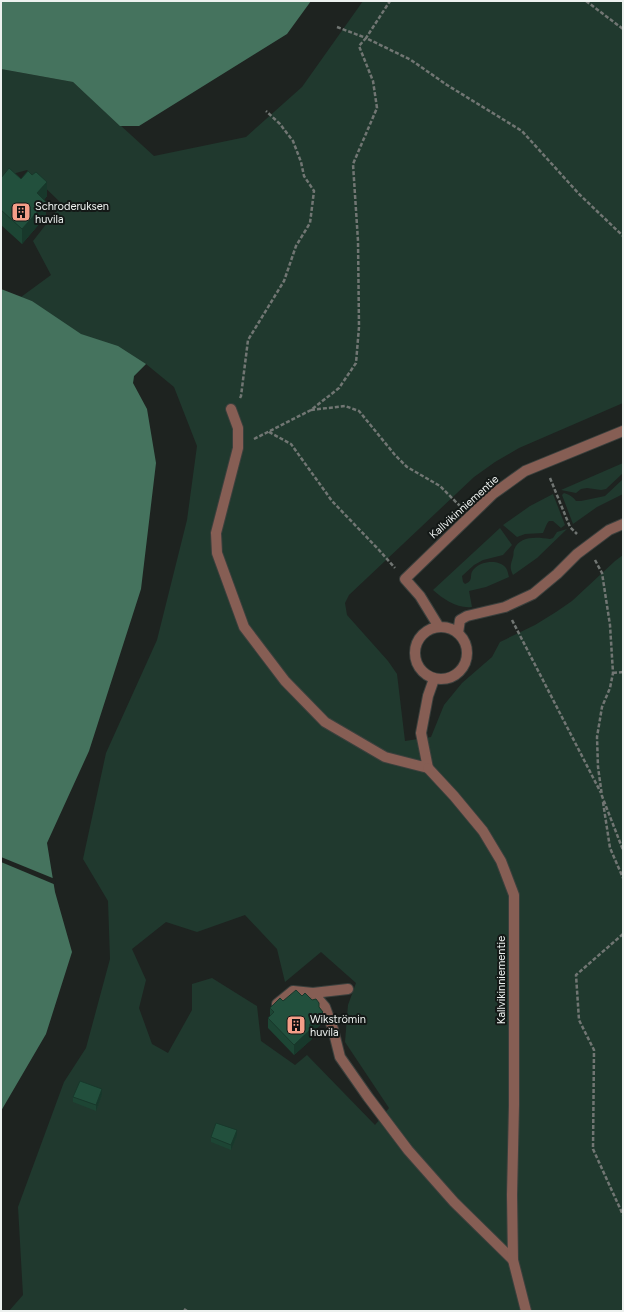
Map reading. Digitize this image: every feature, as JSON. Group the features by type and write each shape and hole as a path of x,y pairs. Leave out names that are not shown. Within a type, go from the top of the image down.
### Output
{"street":[{"path":"231,409 238,428 238,448 216,533 217,553 244,627 285,681 325,722 385,757 428,768 421,733 434,678"},
{"name":"Kallvikinniementie","path":"405,579 494,494 525,471 623,431"},
{"path":"458,633 460,620 466,616 505,607 533,594 557,574 577,554 609,530 623,524"},
{"path":"405,579 420,596 439,627"},
{"path":"439,627 446,627 455,630 458,633 467,644 468,654 462,671 454,677 446,680 428,676 421,670 416,662 416,644 421,636 428,630 439,627"},
{"name":"Kallvikinniementie","path":"428,768 454,796 483,832 501,861 514,895 513,1260 526,1311"},
{"path":"277,1004 292,991 313,994 348,989"},
{"path":"313,994 325,1007 333,1029 340,1057 408,1150 454,1202 513,1260"}],"path":[{"path":"238,448 311,410 339,388 356,363 358,327 358,242 353,164 377,108 373,81 359,46 366,38 390,1"},
{"path":"586,1 623,29"},
{"path":"337,27 366,38 410,60 447,85 522,131 578,194 623,236"},
{"path":"231,409 241,396 248,340 284,281 296,246 310,223 314,191 304,176 301,162 293,141 280,124 266,111"},
{"path":"311,410 345,406 359,411 395,455 408,467 440,486 470,516"},
{"path":"268,432 291,444 332,501 405,579"},
{"path":"550,477 570,527 588,546 602,573 610,625 613,673 610,688 602,707 597,738 598,768 610,848 623,878"},
{"path":"505,607 602,796 623,850"},
{"path":"613,673 623,672"},
{"path":"623,934 576,975 579,1020 594,1050 593,1149 623,1215"}],"shaded area":[{"path":"1,1 311,1 287,34 139,126 120,126 73,82 1,69"},
{"path":"363,1 623,1 623,403 519,448 495,462 474,477 349,595 345,603 347,615 388,661 397,674 405,741 431,737 444,705 462,683 492,657 500,642 535,625 572,601 623,555 623,1311 9,1311 23,1295 18,1207 64,1082 86,1048 110,959 108,901 83,859 106,753 157,640 187,520 197,446 174,387 146,364 134,376 133,383 32,301 21,297 51,275 33,241 62,204 27,170 5,176 1,180 1,69 73,82 154,156 246,137 302,87","holes":["245,915 277,949 285,982 321,952 356,983 348,1005 345,1042 389,1108 375,1125 307,1055 295,1065 261,1041 257,1006 212,978 192,984 192,1010 168,1053 152,1044 139,1008 146,980 132,949 166,922 197,932"]},
{"path":"1,289 32,301 81,334 118,346 146,364 134,376 133,383 147,409 156,463 141,589 89,751 47,843 55,892 72,952 46,1034 1,1111"},
{"path":"623,463 623,473 606,489 601,490 587,488 581,489 576,493 561,490"},
{"path":"623,479 623,494 597,507 573,524 562,495 564,493 571,496 576,501 605,496"},
{"path":"553,494 565,525 561,528 553,521 549,521 543,533 525,534 517,537 503,525 530,506"},
{"path":"500,528 512,545 503,555 483,560 474,565 462,576 463,582 465,584 470,581 471,573 477,566 490,562 503,565 507,569 509,577 486,587 469,591 472,607 456,605 441,597 433,590"},
{"path":"567,529 537,558 513,575 511,566 516,545 524,539 529,538 550,539 553,538 557,532"}],"pier":[{"path":"1,857 55,879 56,885 1,862"}],"building":[{"name":"Schroderuksen huvila","path":"9,168 21,179 28,171 32,175 36,172 47,182 37,193 46,202 22,229 1,210 1,178"},
{"name":"Wikströmin huvila","path":"296,990 302,996 305,993 312,1000 316,999 323,1012 309,1025 312,1028 294,1045 268,1018 274,1012 270,1008 280,998 283,1001"},
{"path":"80,1081 102,1089 96,1105 73,1097"},
{"path":"216,1123 237,1130 231,1145 211,1137"}],"place":[{"name":"Schroderuksen huvila","path":"21,212"},
{"name":"Wikströmin huvila","path":"296,1025"}]}
